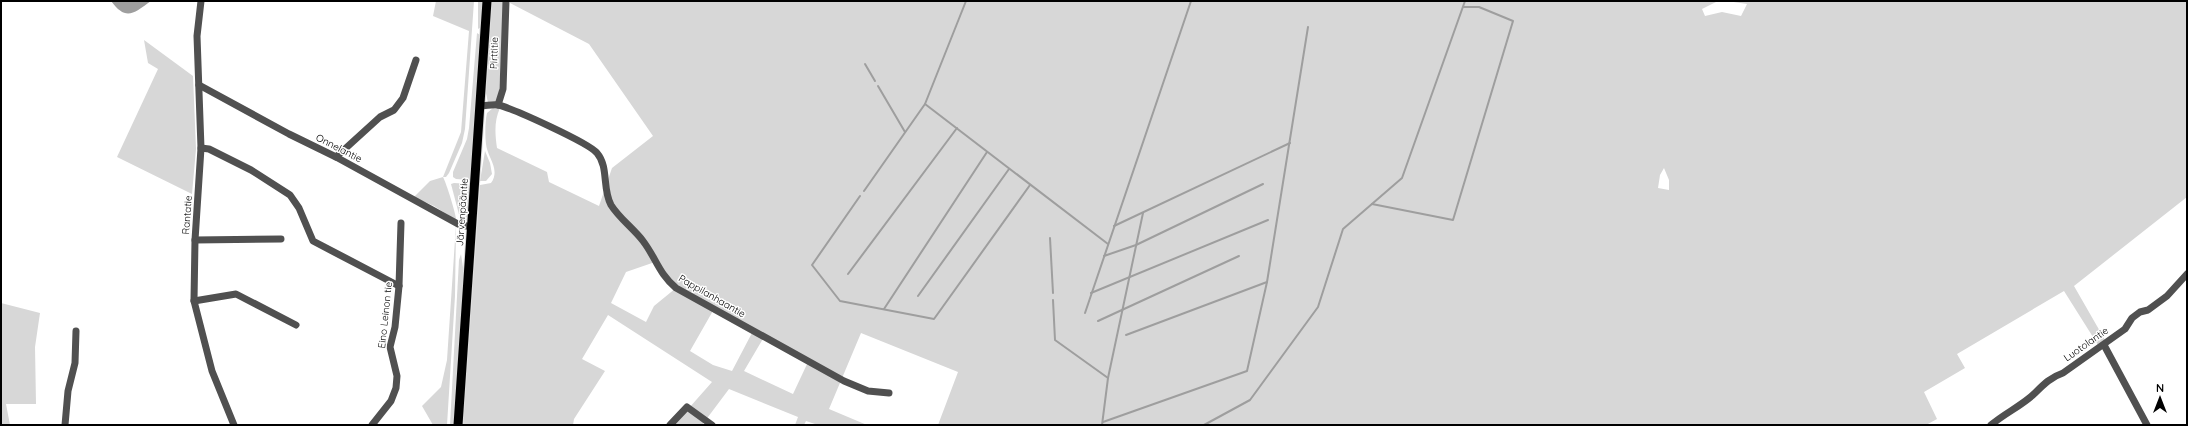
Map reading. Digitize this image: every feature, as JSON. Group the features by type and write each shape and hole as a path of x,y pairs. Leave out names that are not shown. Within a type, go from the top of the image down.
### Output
{"main road":[{"name":"Järvenpääntie","path":"458,425 487,1"}],"street":[{"name":"Rantatie","path":"201,1 197,36 201,148 195,240 194,300 212,371 234,425"},
{"name":"Pirttitie","path":"498,105 503,89 506,1"},
{"path":"336,157 380,117 394,110 403,98 416,60"},
{"name":"Onnelantie","path":"198,85 289,134 336,157 458,224 471,227"},
{"name":"Pappilanhaantie","path":"480,106 498,105 584,142 596,152 602,161 608,196 612,205 648,248 662,274 676,288 844,381 868,391 889,393"},
{"path":"201,148 209,149 251,170 290,195 299,208 313,241 399,286"},
{"name":"Eino Leinon tie","path":"372,425 391,401 396,388 397,376 390,348 395,327 399,286 401,223"},
{"path":"195,240 282,239"},
{"name":"Luotolantie","path":"1992,425 2002,415 2035,393 2040,386 2054,376 2063,373 2125,329 2132,318 2140,312 2148,310 2167,296 2187,274"},
{"path":"194,300 236,294 296,326"},
{"path":"65,425 68,391 75,363 76,331"},
{"path":"2104,344 2147,425"},
{"path":"670,425 687,407 712,425"}],"shaded area":[{"path":"111,1 151,1 134,12 126,13 116,7"},
{"path":"436,1 474,1 465,129 462,143 446,177 443,177 461,132 469,31 433,16"},
{"path":"478,1 483,1 481,27 478,29"},
{"path":"492,1 504,1 499,94 497,102 488,103 486,93"},
{"path":"510,1 1718,1 1702,9 1705,16 1722,12 1741,16 1747,4 1727,1 2187,1 2187,197 2074,286 2105,340 2098,345 2064,291 1957,354 1965,368 1924,392 1937,419 1926,425 938,425 958,372 861,333 829,409 867,425 818,425 806,421 804,425 795,425 798,417 729,389 702,425 674,425 712,382 608,315 582,359 605,371 574,419 573,425 463,425 480,185 491,183 495,173 486,144 485,128 487,113 493,108 500,108 496,128 497,148 547,172 549,182 599,206 612,168 653,136 589,44 510,3","holes":["1664,168 1669,180 1669,190 1658,188 1660,175","655,262 676,288 654,306 646,322 611,303 626,272","714,309 753,331 732,371 713,365 690,351","764,337 808,362 793,394 744,371"]},
{"path":"477,33 480,35 470,180 456,179 453,177 453,172 467,139 469,128"},
{"path":"144,40 193,76 196,149 192,194 117,157 158,69 148,63"},
{"path":"485,151 490,163 492,174 486,181 480,181"},
{"path":"443,177 451,199 456,220 434,206 414,197 430,181"},
{"path":"451,184 470,184 468,218 465,222 461,222"},
{"path":"456,225 455,296 447,425 433,425 422,406 441,387 447,360"},
{"path":"461,254 464,274 454,425 450,425 459,260"},
{"path":"1,303 40,313 35,347 36,404 6,404 10,425 1,425"}],"waterway":[{"path":"864,191 925,104 966,1"},
{"path":"1085,313 1191,1"},
{"path":"1204,425 1250,400 1318,307 1343,229 1402,178 1465,1"},
{"path":"1372,204 1453,220 1513,21 1479,7 1463,7"},
{"path":"1103,422 1247,371 1267,282 1308,27"},
{"path":"865,64 875,81"},
{"path":"878,86 905,132"},
{"path":"925,104 1108,244"},
{"path":"848,274 957,128"},
{"path":"1114,226 1290,143"},
{"path":"884,309 987,152"},
{"path":"918,296 1009,169"},
{"path":"1104,256 1136,245 1263,184"},
{"path":"860,196 812,265 840,301 934,319 1030,185"},
{"path":"1102,425 1108,378 1143,213"},
{"path":"1091,293 1268,220"},
{"path":"1050,238 1053,293"},
{"path":"1098,321 1239,256"},
{"path":"1126,335 1267,282"},
{"path":"1053,300 1055,340 1108,378"}]}
